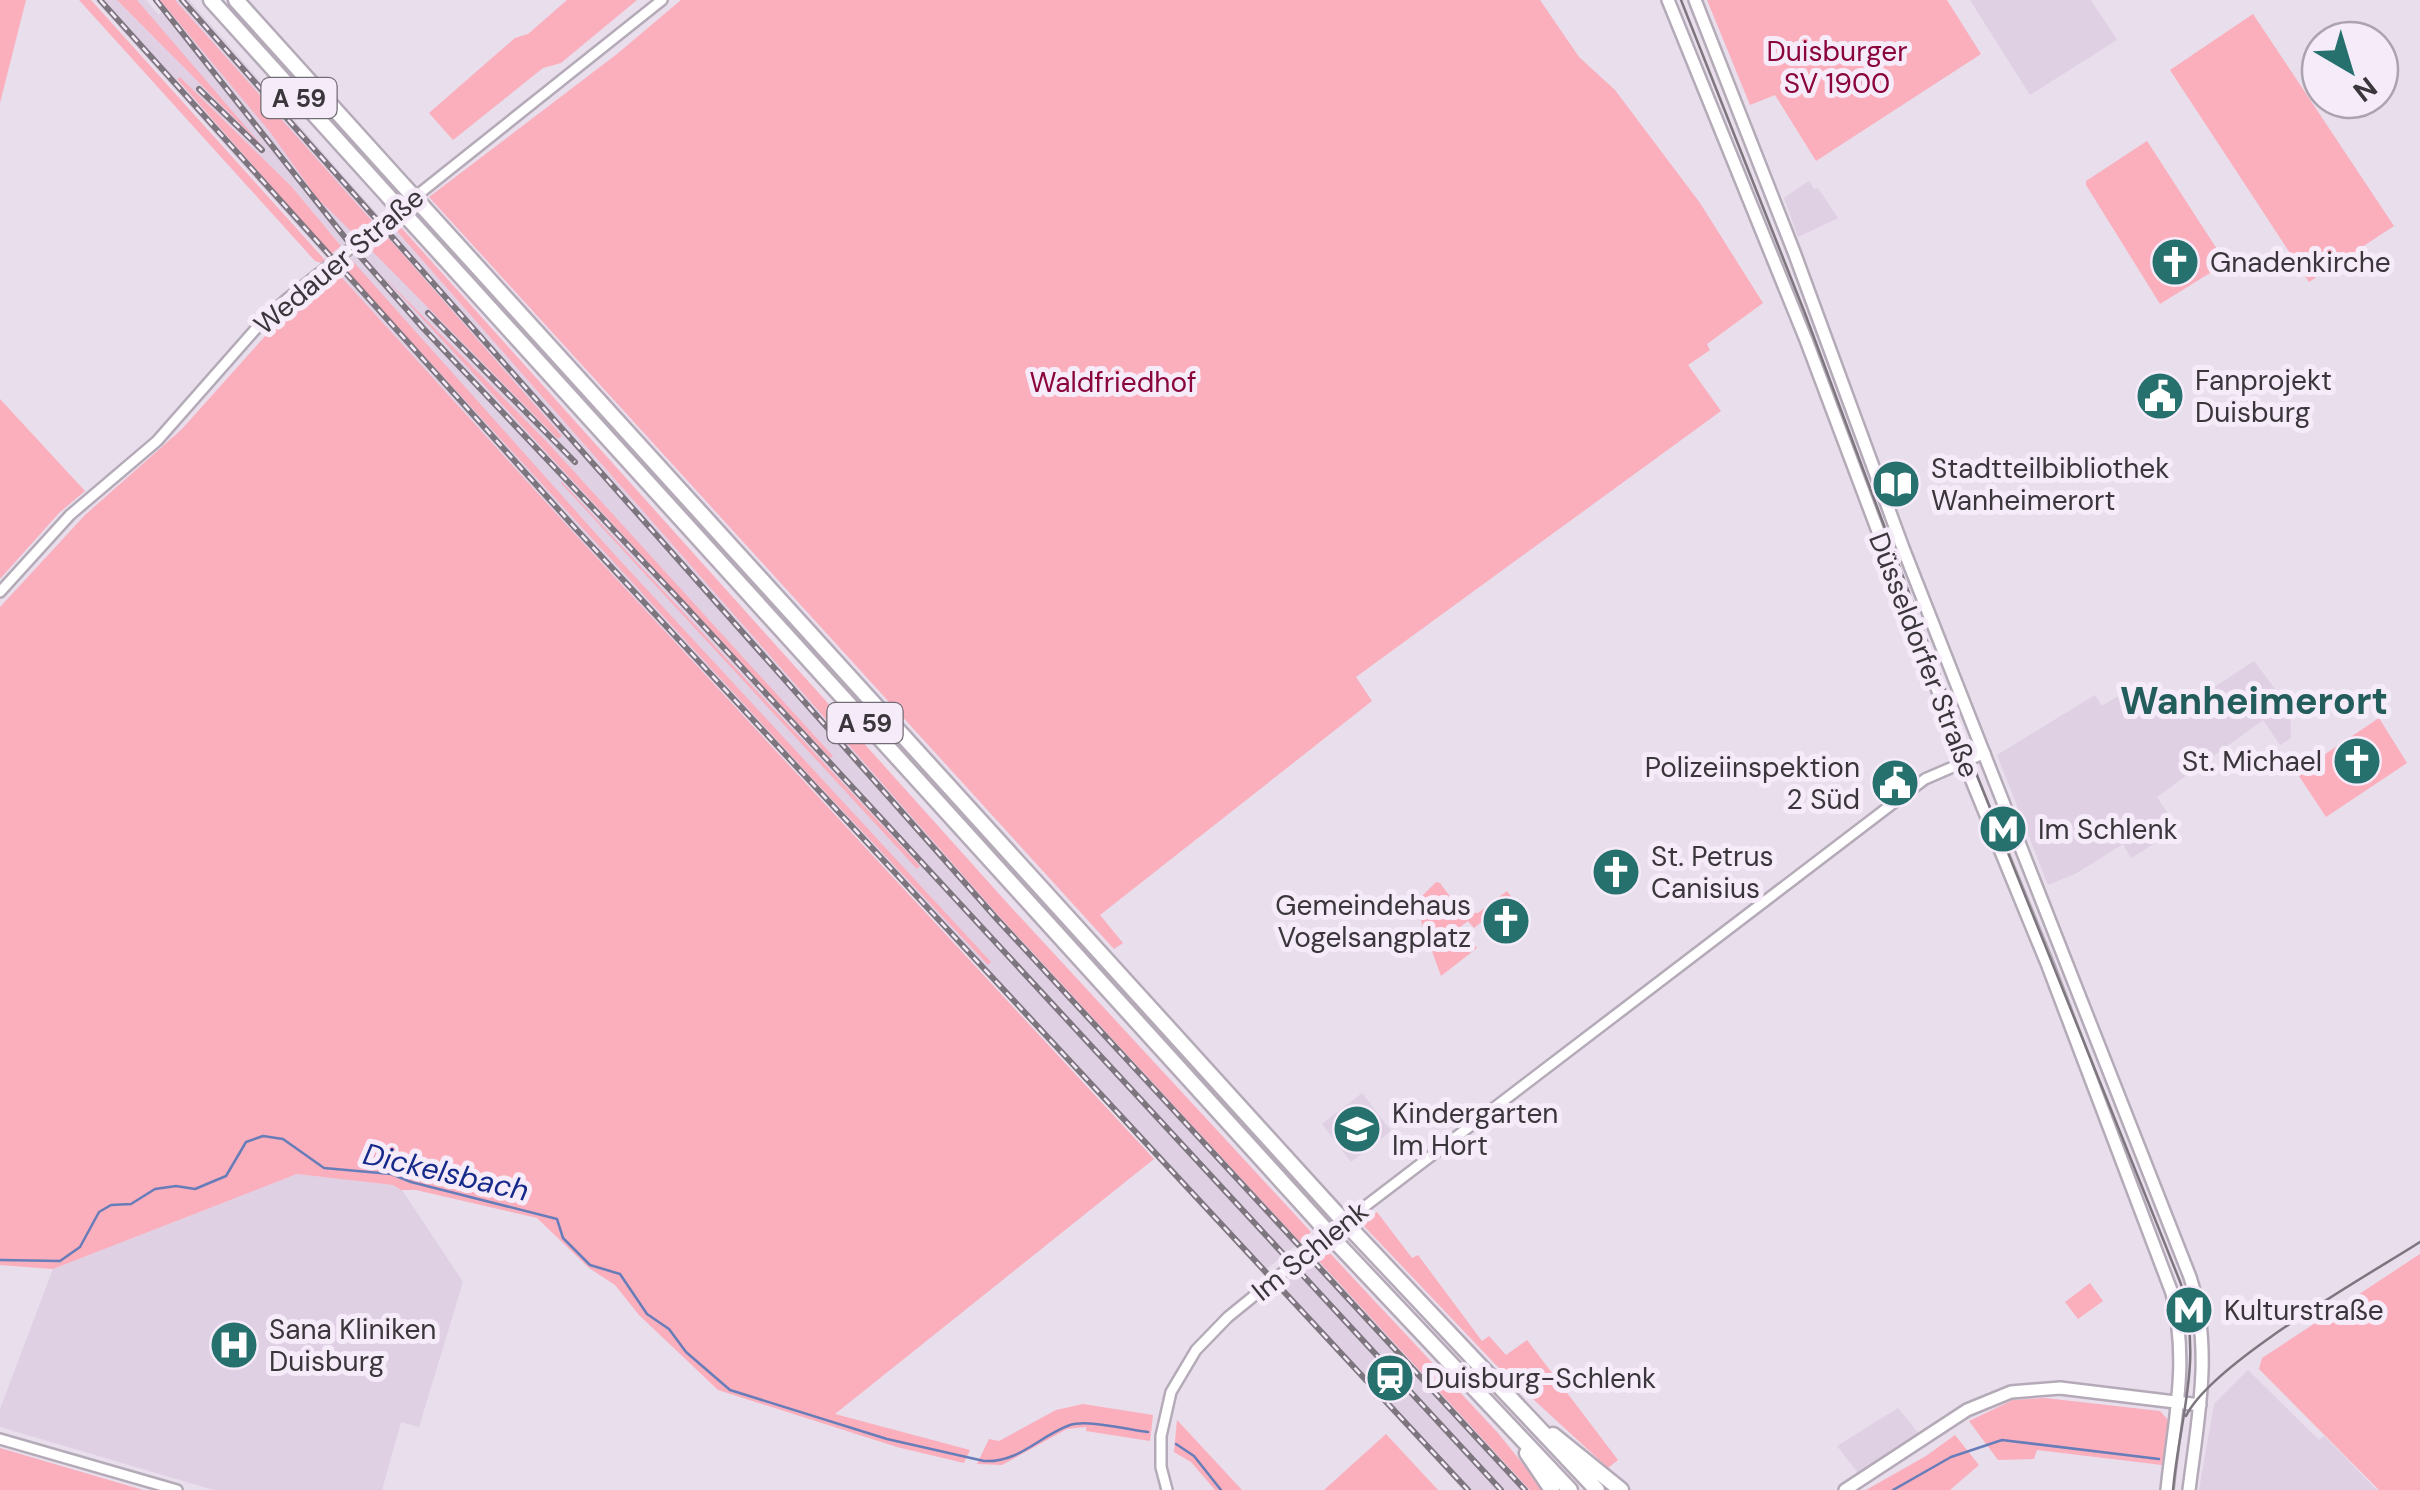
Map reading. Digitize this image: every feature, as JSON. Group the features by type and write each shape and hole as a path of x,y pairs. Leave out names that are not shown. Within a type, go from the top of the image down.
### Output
{"highway":[{"name":"A 59","path":"211,0 1336,1242 1570,1490"},
{"name":"A 59","path":"236,0 1338,1215 1597,1490"},
{"name":"A 59","path":"1528,1417 1621,1490"},
{"path":"1514,1431 1552,1490"}],"main road":[{"name":"Düsseldorfer Straße","path":"1668,0 1806,340 2172,1293 2180,1324 2182,1362 2167,1490"},
{"name":"Düsseldorfer Straße","path":"1695,0 1794,252 1903,548 2190,1277 2202,1327 2201,1399 2188,1490"},
{"path":"1849,1488 1967,1410 2011,1392 2060,1388 2178,1403 2201,1399"}],"street":[{"name":"Wedauer Straße","path":"0,592 70,514 169,428 287,299 662,0"},
{"name":"Im Schlenk","path":"1167,1490 1161,1468 1160,1436 1171,1392 1196,1350 1228,1317 1355,1214 1926,778 1985,753"},
{"path":"0,1439 177,1490"}],"shaded area":[{"path":"95,0 117,0 255,139 137,0 146,0 159,15 162,11 152,0 189,0 379,216 341,246 292,187 180,77 177,80 331,254 326,258"},
{"path":"1970,0 2091,0 2117,40 2030,95"},
{"path":"1809,181 1838,218 1798,237 1784,198"},
{"path":"394,228 998,915 1300,1242 1263,1272 573,532 335,270"},
{"path":"2254,661 2290,709 2291,738 2280,745 2263,720 2157,797 2168,814 2155,823 2165,837 2131,858 2123,844 2075,874 2048,885 1997,755 2095,695 2102,706 2128,690 2167,718"},
{"name":"Kindergarten Im Hort","path":"1362,1093 1391,1131 1351,1162 1322,1124"},
{"name":"Sana Kliniken Duisburg","path":"297,1174 393,1185 402,1190 463,1282 419,1427 401,1422 382,1490 214,1490 0,1427 0,1409 53,1269"},
{"path":"1316,1258 1530,1490 1463,1490 1278,1289"},
{"path":"2248,1370 2319,1440 2324,1436 2377,1490 2199,1490 2214,1404"},
{"path":"1898,1408 1924,1440 1862,1478 1837,1446"}],"green space":[{"path":"0,0 26,0 0,103"},
{"path":"79,0 91,0 325,260 315,261"},
{"path":"117,0 137,0 264,148"},
{"path":"160,0 175,0 372,221 356,236 317,198 270,132"},
{"path":"567,0 637,0 561,63 543,68 453,140 429,113 515,38 528,34"},
{"name":"Waldfriedhof","path":"681,0 1540,0 1579,57 1615,90 1700,203 1763,303 1707,344 1710,350 1688,365 1721,411 1356,677 1372,701 1100,915 1123,943 1114,949 429,197 617,54"},
{"name":"Duisburger SV 1900","path":"1707,0 1947,0 1981,54 1816,161 1775,95 1750,105"},
{"path":"2253,14 2300,85 2300,120 2324,120 2394,226 2309,282 2170,70"},
{"path":"180,77 292,187 341,246 331,254 177,79"},
{"path":"2147,141 2226,263 2160,304 2086,185 2086,181"},
{"path":"399,225 1009,905 1311,1232 1300,1242 998,915 394,228"},
{"path":"384,233 562,436 558,439 366,245"},
{"path":"350,258 615,555 991,962 988,965 341,265"},
{"path":"335,270 1154,1159 835,1414 970,1450 964,1463 897,1447 718,1390 639,1315 615,1285 589,1268 537,1218 416,1190 401,1190 393,1185 297,1174 53,1269 0,1265 0,607 85,515 182,429 284,315"},
{"path":"380,273 548,443 833,756 830,758"},
{"path":"0,399 85,491 59,513 0,579"},
{"path":"561,483 920,866 917,869"},
{"path":"2379,718 2407,763 2326,817 2297,773"},
{"path":"1436,882 1460,907 1471,912 1478,913 1507,891 1513,899 1508,903 1511,906 1489,923 1485,919 1474,928 1468,921 1460,927 1477,948 1441,976 1416,907"},
{"path":"1377,1212 1412,1258 1418,1255 1482,1341 1489,1336 1506,1355 1527,1340 1618,1460 1608,1468 1495,1364 1362,1224"},
{"path":"1326,1249 1498,1433 1544,1490 1530,1490 1316,1258"},
{"path":"2420,1254 2420,1490 2379,1490 2259,1369 2262,1358"},
{"path":"2090,1283 2103,1301 2078,1319 2065,1302"},
{"path":"2045,1398 2160,1411 2168,1420 2162,1465 2037,1450 2034,1459 1998,1460 1969,1421 2013,1400"},
{"path":"1083,1404 1153,1415 1150,1441 1086,1431 1086,1427 1067,1429 1002,1465 977,1464 989,1439 999,1441 1056,1410"},
{"path":"1177,1420 1242,1490 1215,1490 1191,1462 1174,1452"},
{"path":"1386,1434 1438,1490 1324,1490"},
{"path":"1955,1435 1979,1465 1950,1490 1866,1490 1926,1456"},
{"path":"0,1448 143,1490 0,1490"}],"waterway":[{"name":"Dickelsbach","path":"0,1260 60,1261 80,1247 99,1212 111,1205 131,1204 155,1189 195,1189 226,1176 246,1142 263,1136 283,1139 324,1168 391,1174 557,1219 563,1238 590,1265 620,1274 647,1314 669,1329 686,1352 730,1390 887,1439 984,1461 1008,1458 1077,1423 1148,1432"},
{"name":"Dickelsbach","path":"1893,1490 1951,1457 2002,1440 2159,1459"},
{"name":"Dickelsbach","path":"1176,1444 1194,1456 1221,1490"}],"tram line":[{"path":"1681,0 1806,316 1978,778 2181,1284 2190,1363 2173,1490"},
{"path":"2186,1416 2201,1395 2257,1347 2420,1242"}],"railway":[{"path":"100,0 576,529 1468,1490"},
{"path":"156,0 359,255 423,328 675,595 1501,1490"},
{"path":"182,0 996,918 1525,1490"},
{"path":"199,89 262,150"},
{"path":"428,313 575,462"}],"place":[{"name":"Gnadenkirche","path":"2175,262"},
{"name":"Fanprojekt Duisburg","path":"2160,396"},
{"name":"Stadtteilbibliothek Wanheimerort","path":"1896,484"},
{"name":"St. Michael","path":"2357,761"},
{"name":"Polizeiinspektion 2 Süd","path":"1895,783"},
{"name":"Im Schlenk","path":"2003,829"},
{"name":"St. Petrus Canisius","path":"1616,872"},
{"name":"Gemeindehaus Vogelsangplatz","path":"1506,921"},
{"name":"Kindergarten Im Hort","path":"1357,1129"},
{"name":"Kulturstraße","path":"2189,1310"},
{"name":"Sana Kliniken Duisburg","path":"234,1345"},
{"name":"Duisburg-Schlenk","path":"1390,1378"}],"district":[{"name":"Wanheimerort","path":"2254,701"}]}
